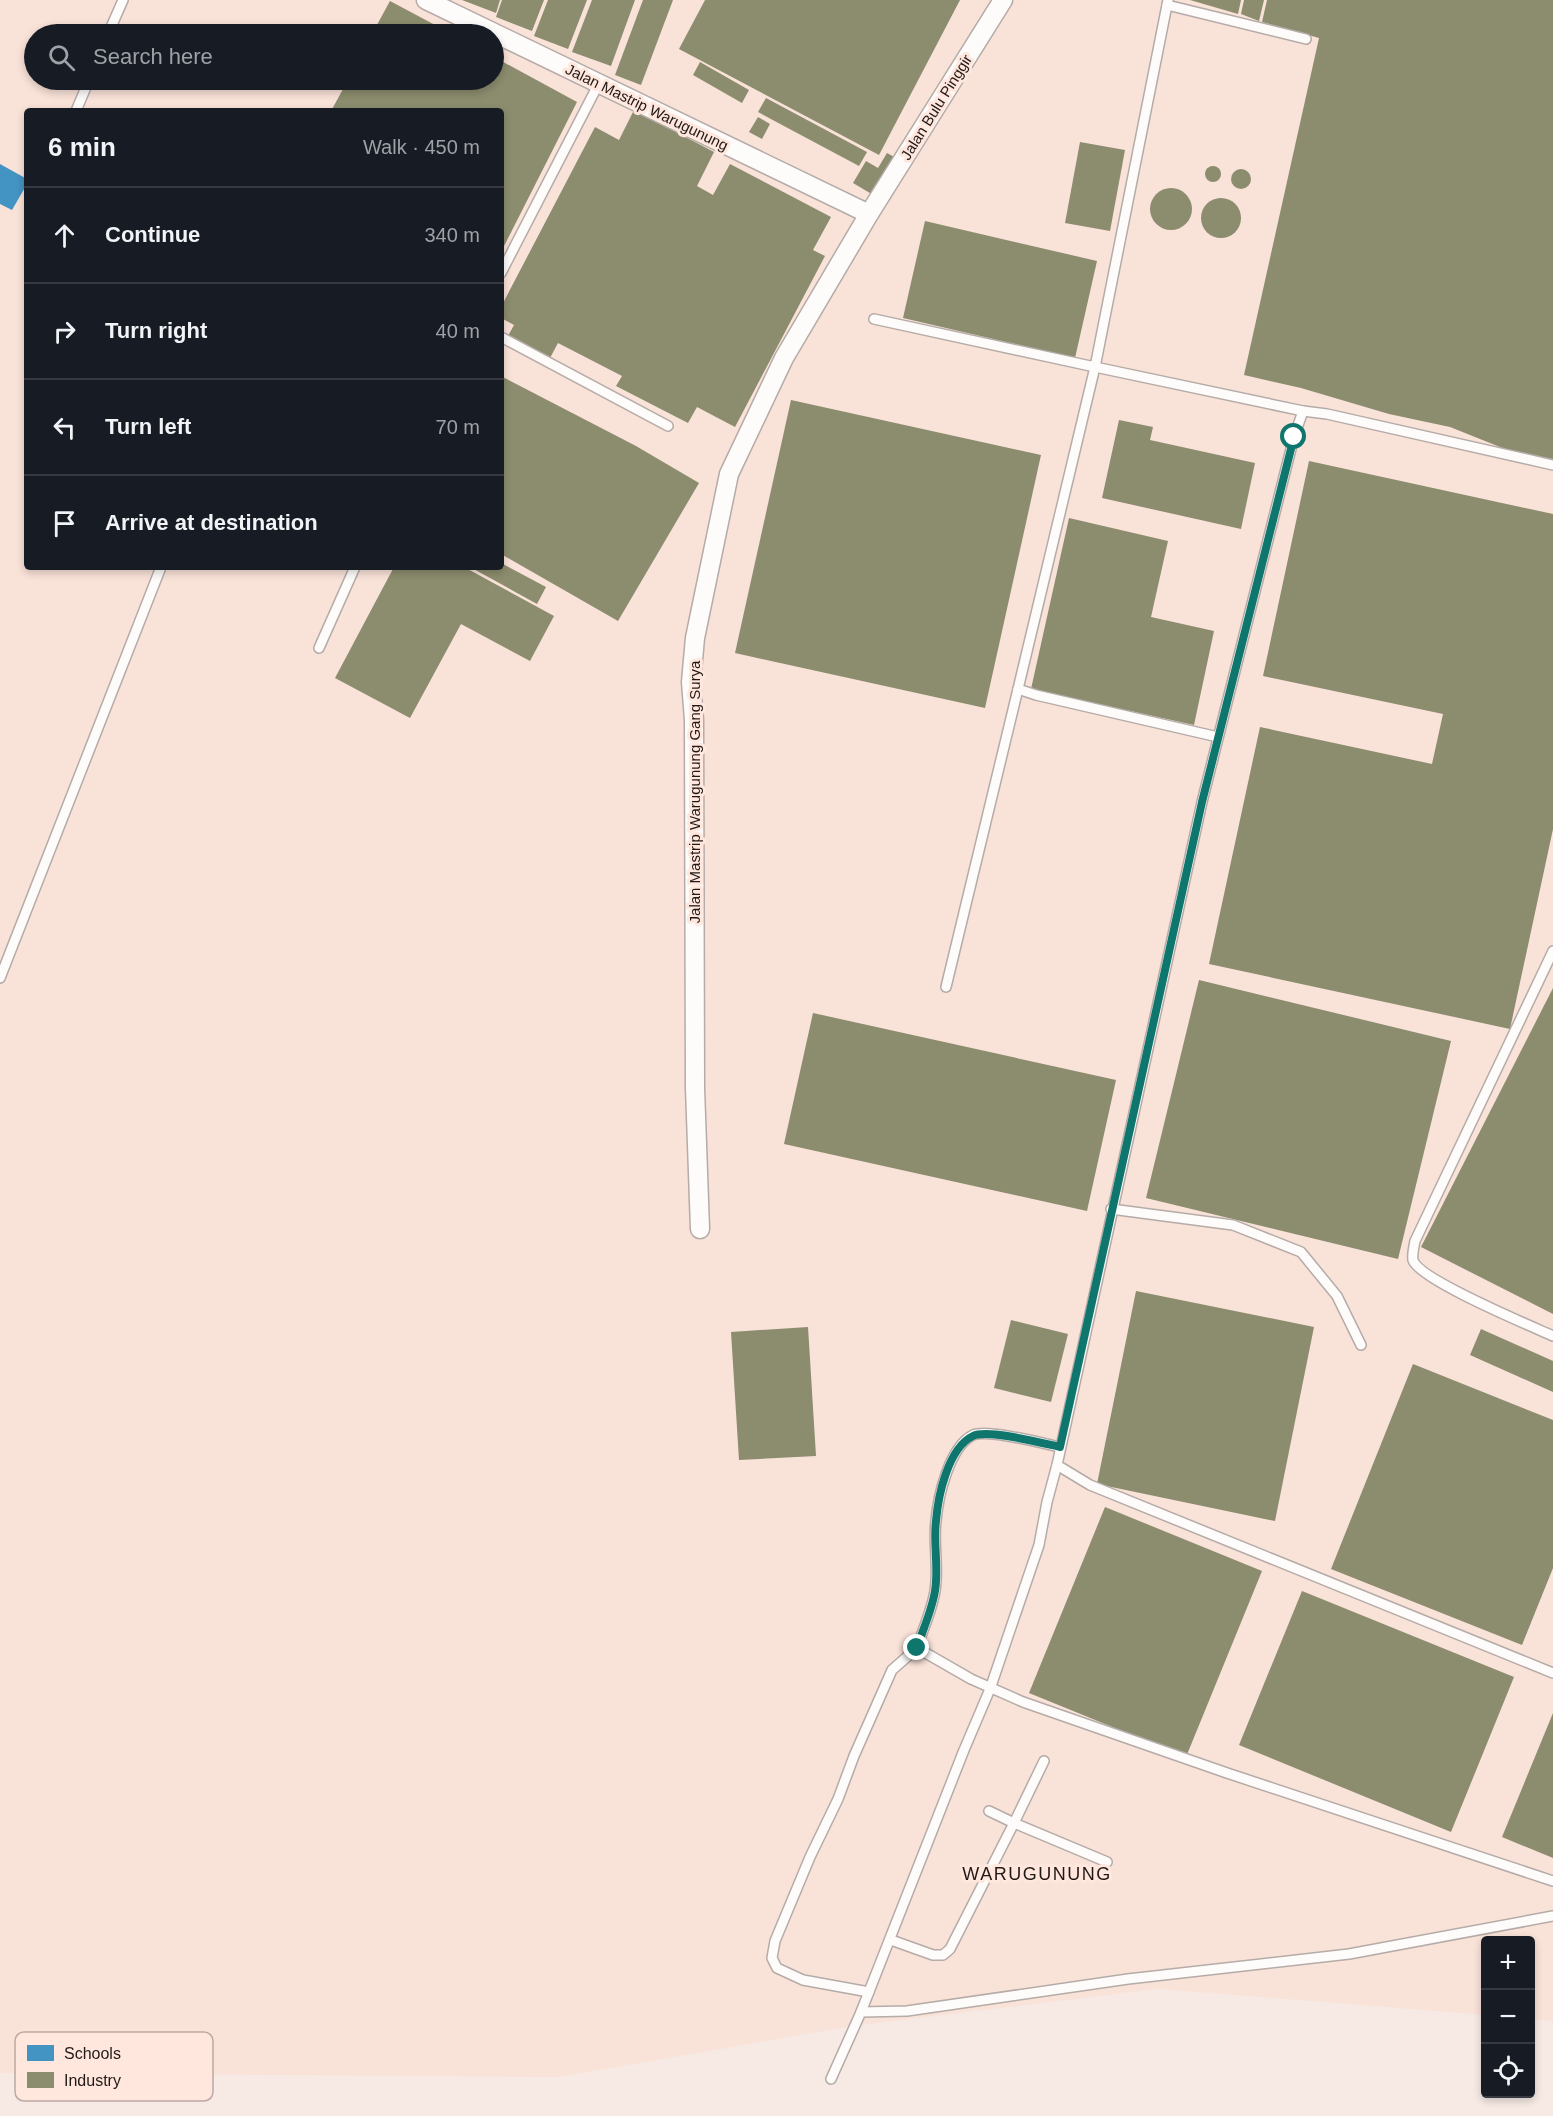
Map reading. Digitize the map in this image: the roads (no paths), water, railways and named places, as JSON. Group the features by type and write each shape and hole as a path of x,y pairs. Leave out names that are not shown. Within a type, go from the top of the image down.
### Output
{"street":[{"name":"Jalan Mastrip Warugunung","path":"426,0 476,24"},
{"name":"Jalan Bulu Pinggir","path":"869,214 1003,0"},
{"name":"Jalan Mastrip Warugunung","path":"504,38 869,214"},
{"name":"Jalan Mastrip Warugunung Gang Surya","path":"700,1229 694,1088 694,720 691,682 694,638 729,474 784,358 869,214"}],"lane":[{"path":"112,24 123,0"},
{"path":"946,987 1095,367 1168,3 1306,39"},
{"path":"504,267 598,83"},
{"path":"77,108 85,90"},
{"path":"874,319 1303,411 1327,414 1553,465"},
{"path":"504,339 668,426"},
{"path":"831,2079 891,1940 964,1750 990,1689 1039,1545 1202,802 1294,437 1303,411"},
{"path":"0,978 160,570"},
{"path":"319,648 354,570"},
{"path":"1018,689 1218,737"},
{"path":"1553,951 1415,1241 1413,1260 1437,1282 1553,1336"},
{"path":"1111,1209 1233,1225 1301,1252 1337,1296 1361,1345"},
{"path":"869,1992 803,1980 777,1968 772,1958 775,1941 892,1670 917,1648 935,1592 936,1522 943,1483 956,1452 974,1435 994,1434 1060,1447"},
{"path":"1057,1465 1089,1485 1553,1673"},
{"path":"917,1648 990,1689 1023,1702 1227,1773 1553,1881"},
{"path":"891,1940 933,1955 943,1955 950,1949 1044,1761"},
{"path":"989,1811 1107,1862"},
{"path":"861,2012 907,2011 1128,1979 1349,1954 1553,1916"}],"district":[{"name":"WARUGUNUNG","path":"1037,1874"}]}
